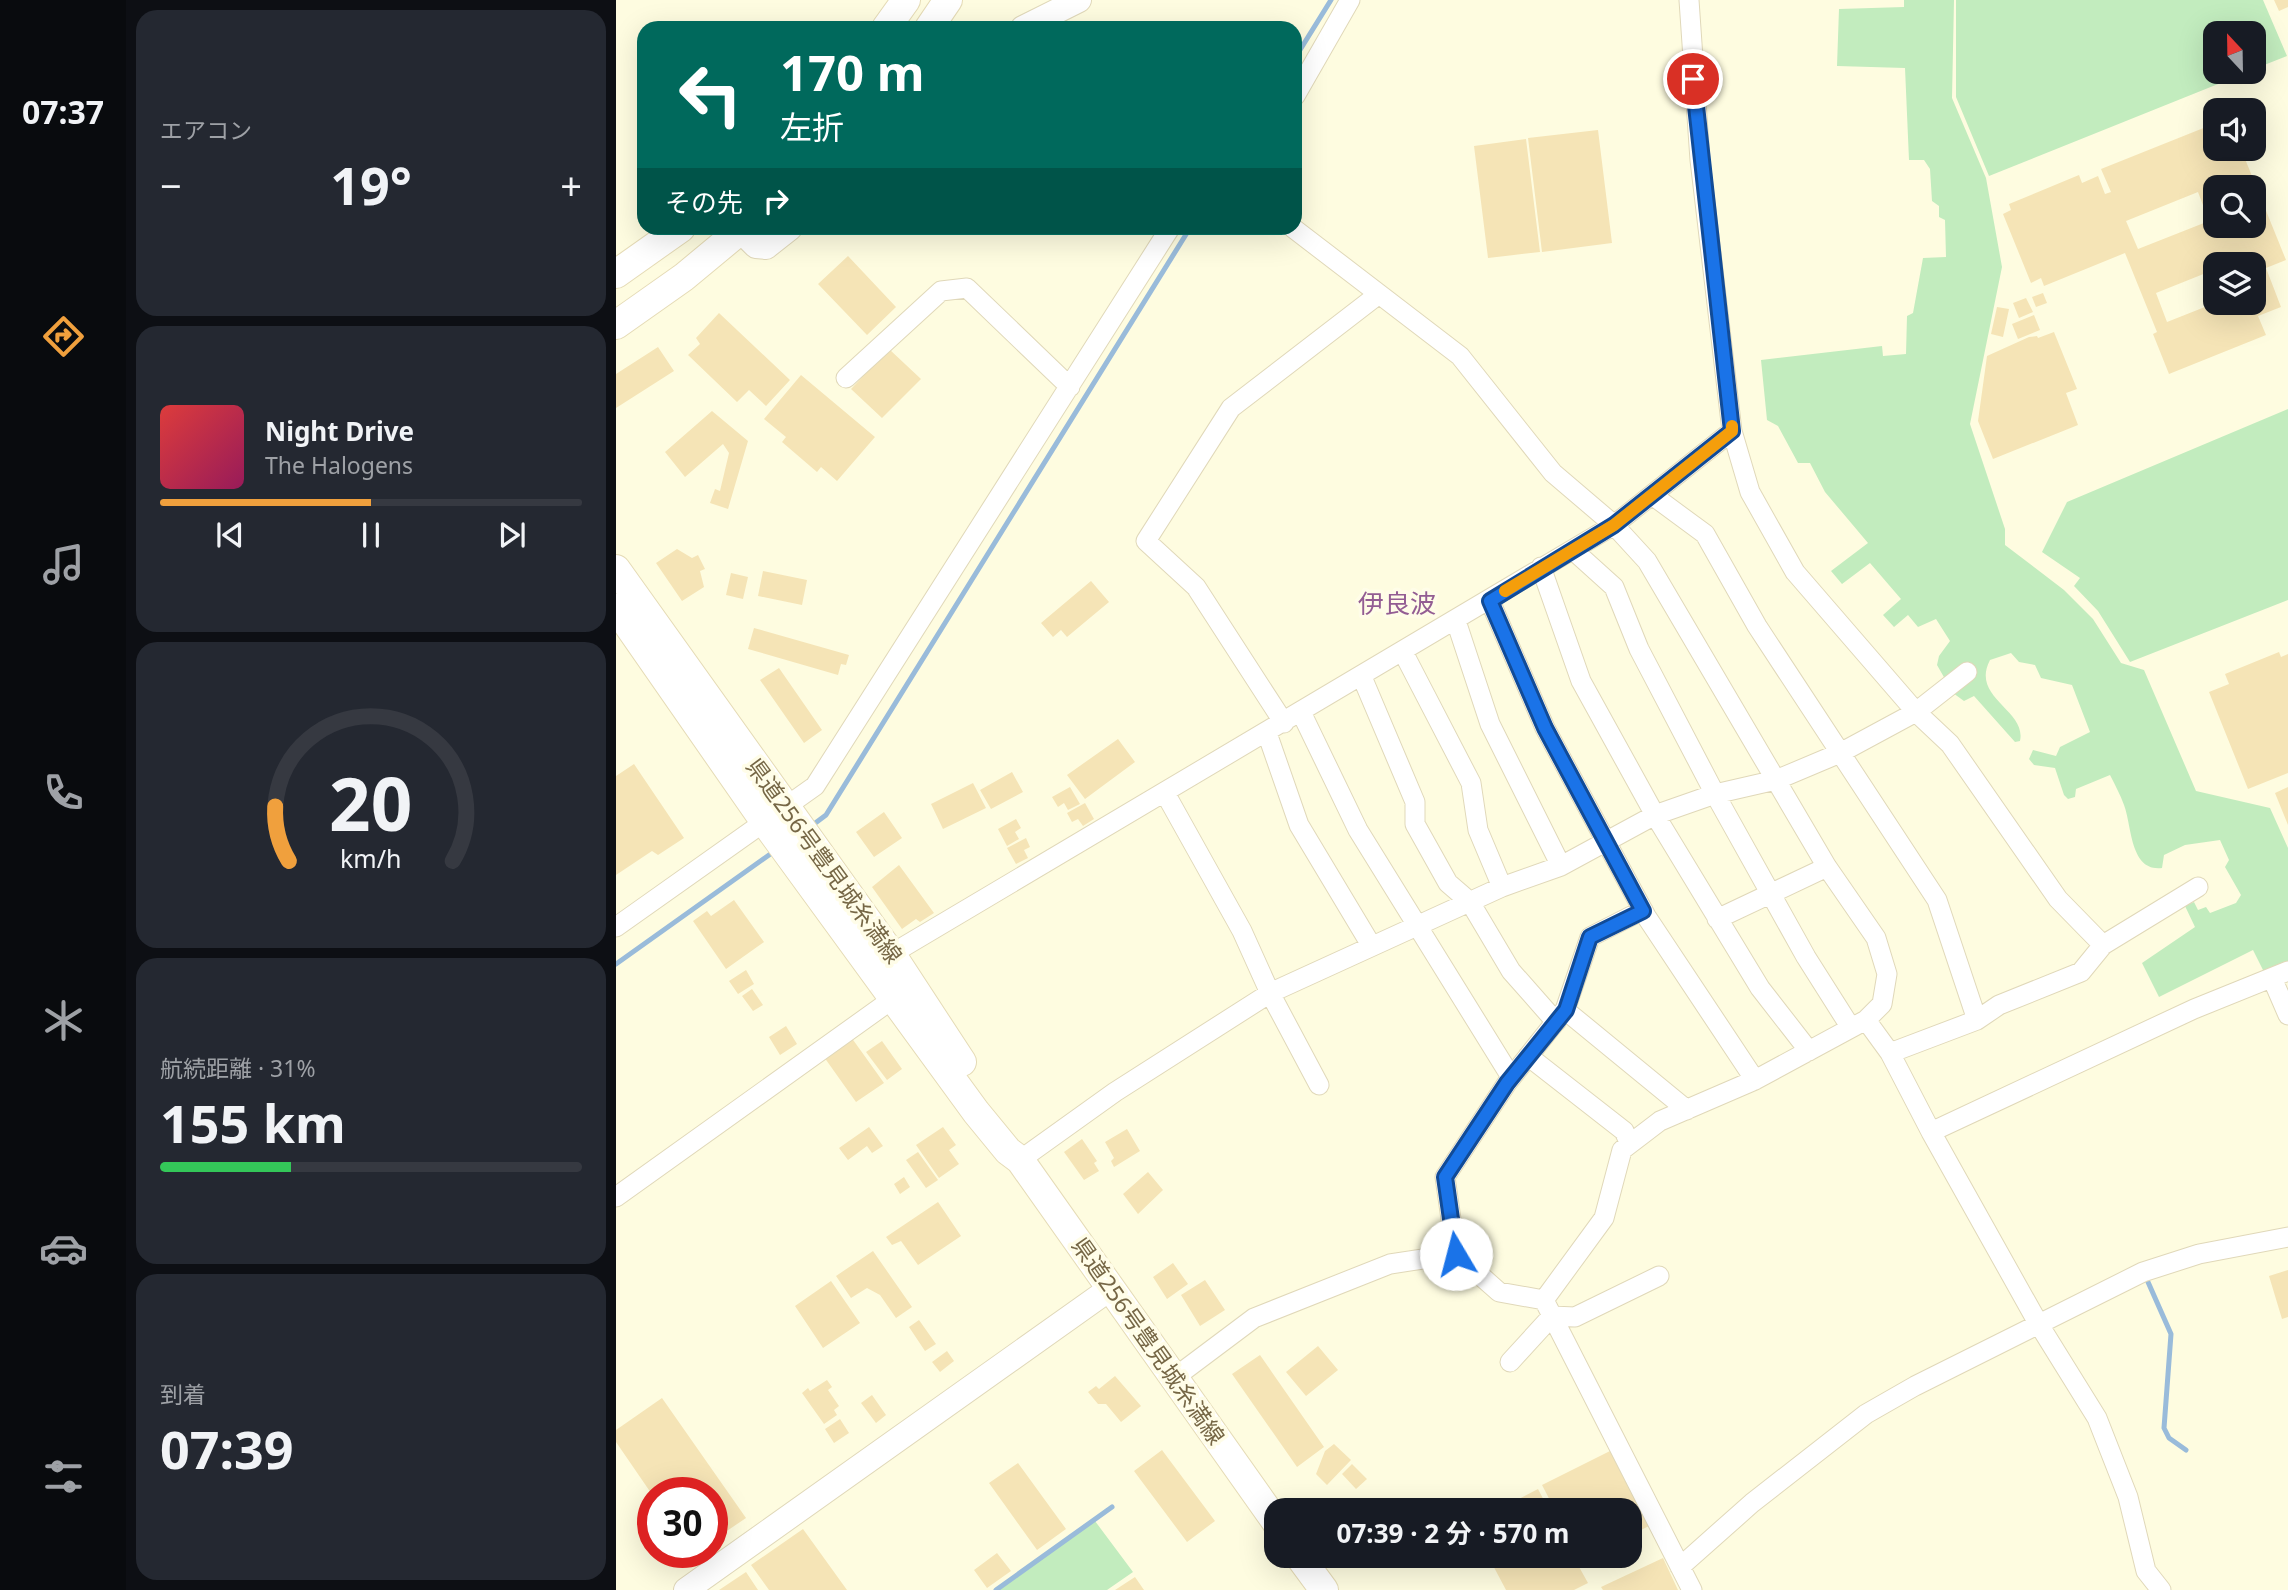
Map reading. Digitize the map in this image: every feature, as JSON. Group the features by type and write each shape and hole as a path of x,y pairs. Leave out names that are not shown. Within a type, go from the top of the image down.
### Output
{"main road":[{"path":"891,21 906,0"},
{"path":"934,21 948,0"},
{"path":"616,274 671,235"},
{"path":"616,325 684,276 734,235"},
{"name":"県道256号豊見城糸満線","path":"616,569 777,817 1017,1146 1020,1160"},
{"name":"県道256号豊見城糸満線","path":"616,608 777,817"},
{"name":"県道256号豊見城糸満線","path":"881,961 894,998 975,1112 1008,1151 1020,1160 1264,1505"},
{"path":"1307,1568 1318,1588"}],"street":[{"path":"1052,21 1079,0"},
{"path":"1302,84 1350,0"},
{"path":"1689,0 1700,160 1732,431 1750,492 1796,572 1916,712 1950,744 2058,899 2103,945"},
{"path":"746,235 756,246 766,247 781,235"},
{"path":"616,927 777,817 815,786 1166,235"},
{"path":"1302,235 1460,356 1553,473 1614,525 1647,561 1827,867 1876,938 1886,974 1882,1004 1858,1024 1755,1080 1660,1121 1622,1150 1604,1218 1510,1363"},
{"path":"846,378 941,291 967,288 1070,387"},
{"path":"1371,945 1299,825 1275,728 1196,587 1146,541 1230,408 1379,294"},
{"path":"881,961 1614,525 1732,431"},
{"path":"1652,495 1705,534 1757,626 1937,900 1976,1020"},
{"path":"1573,550 1614,587 1639,649 1805,957 1858,1024 1891,1053 1931,1132 2038,1323 2097,1418 2128,1497 2146,1571 2161,1590"},
{"path":"1541,567 1581,681 1655,815 1717,919 1760,988 1808,1051"},
{"path":"1490,601 1545,728 1643,911 1755,1080"},
{"path":"1456,621 1490,724 1561,866"},
{"path":"1403,652 1471,782 1478,830 1502,887"},
{"path":"1020,1160 1115,1092 1270,993 1502,887 1561,866 1655,815 1715,794 1776,780 1840,753 1916,712 1967,671"},
{"path":"1362,677 1415,802 1415,824 1448,883 1470,902 1511,971 1561,1016 1687,1110"},
{"path":"1301,712 1358,830 1511,1077"},
{"path":"1165,793 1242,931 1270,993 1319,1085"},
{"path":"1717,919 1827,867"},
{"path":"1891,1053 1976,1020 1999,1006 2081,972 2103,945 2198,887"},
{"path":"1643,911 1590,937 1561,1016 1511,1077 1445,1177 1456,1254 1499,1292 1575,1317 1659,1276"},
{"path":"1931,1132 2194,1009 2280,974 2288,1015"},
{"path":"616,1197 894,998"},
{"path":"1528,1056 1605,1114 1624,1131 1630,1144"},
{"path":"1681,1567 1752,1503 1866,1414 2038,1323 2143,1272 2199,1254 2288,1237"},
{"path":"1174,1378 1254,1318 1390,1264 1456,1254"},
{"path":"686,1590 1111,1288"},
{"path":"1548,1308 1692,1590"}],"green space":[{"path":"1904,0 1954,0 1952,98 1986,178 2002,267 1970,424 2005,529 2005,545 2064,590 2093,619 2121,663 2144,670 2196,791 2270,808 2288,848 2288,962 2264,972 2253,950 2159,997 2142,963 2195,927 2185,906 2194,902 2198,910 2206,907 2210,913 2236,903 2241,895 2225,867 2229,860 2220,840 2185,845 2164,855 2162,868 2152,867 2144,863 2138,855 2124,805 2110,775 2076,789 2075,797 2068,799 2064,795 2055,768 2034,765 2029,759 2033,750 2056,756 2060,747 2090,732 2072,685 2041,678 2035,665 2019,662 2011,653 1990,660 1986,673 1987,684 2020,730 2020,741 2015,742 1974,696 1964,701 1953,693 1937,665 1939,656 1950,641 1936,619 1918,627 1908,615 1894,627 1883,615 1901,599 1870,563 1842,584 1831,571 1868,543 1825,492 1810,463 1798,463 1778,426 1767,420 1761,360 1882,346 1883,356 1906,354 1907,316 1913,313 1923,258 1946,257 1945,220 1939,217 1939,206 1932,201 1930,169 1924,160 1909,160 1905,68 1837,66 1839,9 1904,7"},
{"path":"1956,0 2263,0 2287,56 2266,64 2266,21 2203,21 2203,84 2218,84 1989,176 1956,97"},
{"path":"2288,409 2288,600 2130,662 2098,611 2074,586 2080,578 2042,552 2067,502"},
{"path":"1095,1521 1133,1572 1107,1590 999,1590"}],"building":[{"path":"2274,0 2288,0 2288,7 2279,11"},
{"path":"2203,128 2203,161 2246,161 2252,175 2203,175 2203,205 2198,192 2126,221 2138,249 2203,223 2203,238 2266,238 2266,211 2286,260 2266,268 2266,252 2203,252 2203,274 2156,293 2167,322 2203,308 2203,315 2261,315 2258,316 2266,335 2169,374 2153,334 2157,332 2125,253 2044,286 2041,278 2031,283 2003,214 2011,210 2009,204 2079,175 2082,183 2098,176 2105,194 2111,192 2101,169"},
{"path":"1598,130 1612,243 1542,252 1528,138"},
{"path":"1526,139 1540,252 1488,258 1474,146"},
{"path":"848,256 896,307 867,335 818,284"},
{"path":"2266,268 2281,307 2266,313"},
{"path":"2043,293 2047,303 2036,307 2032,297"},
{"path":"2026,298 2033,312 2019,318 2013,303"},
{"path":"1997,307 2009,309 2003,337 1991,334"},
{"path":"719,313 790,380 766,406 749,390 737,402 688,355 700,344 696,338"},
{"path":"2034,315 2040,330 2018,339 2012,324"},
{"path":"2054,332 2077,389 2066,393 2078,425 1993,459 1978,421 1987,356 2029,337 2038,338"},
{"path":"658,347 674,371 616,408 616,374"},
{"path":"889,349 921,379 882,418 851,389"},
{"path":"801,375 875,437 837,481 821,467 817,472 782,442 786,437 764,419"},
{"path":"712,411 748,441 728,509 710,503 715,489 720,491 729,453 723,444 685,477 665,452"},
{"path":"677,549 692,558 698,555 705,569 700,571 704,587 682,601 656,563"},
{"path":"763,571 807,580 802,605 758,596"},
{"path":"731,573 748,577 743,599 726,595"},
{"path":"1091,581 1109,602 1067,637 1061,630 1053,637 1041,623"},
{"path":"754,628 849,655 846,665 841,664 838,675 748,649"},
{"path":"2279,652 2281,657 2288,654 2288,773 2248,789 2209,692 2229,684 2225,674"},
{"path":"779,668 822,730 804,743 760,680"},
{"path":"1118,739 1135,762 1085,799 1067,775"},
{"path":"634,764 684,838 658,855 652,851 616,875 616,776"},
{"path":"1012,772 1023,792 991,809 980,790"},
{"path":"973,783 986,808 943,829 931,804"},
{"path":"1070,787 1080,804 1068,810 1064,803 1058,807 1052,797"},
{"path":"2288,787 2288,825 2275,793"},
{"path":"1085,803 1094,819 1083,826 1078,819 1072,822 1067,813"},
{"path":"884,812 902,838 874,857 856,832"},
{"path":"1016,819 1021,828 1015,832 1019,839 1007,846 998,829"},
{"path":"1026,838 1030,847 1024,850 1028,858 1016,864 1007,848"},
{"path":"899,865 934,913 920,922 916,919 902,929 872,887"},
{"path":"734,900 764,942 726,969 693,921 707,911 711,916"},
{"path":"746,970 754,984 738,994 729,981"},
{"path":"752,989 763,1005 753,1011 742,996"},
{"path":"786,1026 797,1044 780,1055 769,1037"},
{"path":"851,1037 884,1083 856,1102 824,1057"},
{"path":"882,1041 902,1069 887,1080 866,1052"},
{"path":"869,1127 883,1146 872,1153 867,1146 848,1160 839,1148"},
{"path":"943,1127 956,1145 949,1150 959,1164 939,1178 916,1145"},
{"path":"1127,1129 1140,1151 1114,1167 1111,1161 1114,1158 1105,1142"},
{"path":"1082,1139 1097,1161 1094,1163 1099,1171 1084,1180 1064,1152"},
{"path":"918,1152 938,1180 926,1188 906,1160"},
{"path":"1148,1172 1163,1190 1138,1214 1123,1194"},
{"path":"904,1177 910,1187 900,1194 894,1184"},
{"path":"938,1202 961,1236 918,1265 901,1241 892,1245 886,1237"},
{"path":"873,1251 912,1307 896,1318 880,1295 867,1288 851,1298 836,1276"},
{"path":"1173,1263 1188,1284 1167,1299 1153,1277"},
{"path":"2288,1270 2288,1317 2282,1319 2269,1276"},
{"path":"1205,1280 1225,1310 1200,1326 1181,1295"},
{"path":"831,1281 860,1323 823,1348 795,1306"},
{"path":"919,1320 936,1344 925,1351 909,1327"},
{"path":"1318,1346 1338,1370 1306,1396 1286,1372"},
{"path":"947,1351 954,1361 940,1372 932,1362"},
{"path":"1260,1355 1324,1447 1297,1467 1232,1374"},
{"path":"1115,1376 1141,1406 1121,1422 1106,1404 1098,1404 1088,1392 1096,1386 1099,1389"},
{"path":"827,1380 832,1387 828,1390 839,1406 834,1410 837,1415 824,1424 802,1393"},
{"path":"872,1395 886,1415 876,1423 861,1403"},
{"path":"662,1398 717,1477 640,1477 616,1442 616,1430"},
{"path":"840,1419 849,1433 834,1443 825,1429"},
{"path":"1334,1444 1351,1460 1327,1485 1316,1474 1325,1451"},
{"path":"1162,1450 1215,1521 1187,1542 1134,1471"},
{"path":"1610,1451 1634,1498 1549,1498 1542,1485"},
{"path":"1018,1463 1066,1529 1037,1550 989,1483"},
{"path":"1352,1464 1367,1479 1356,1489 1342,1474"},
{"path":"1538,1489 1543,1498 1521,1498"},
{"path":"728,1492 746,1518 728,1530"},
{"path":"1642,1513 1649,1526 1642,1530"},
{"path":"803,1529 847,1590 769,1590 751,1565"},
{"path":"997,1553 1011,1571 987,1588 974,1570"},
{"path":"1663,1558 1678,1590 1603,1590 1601,1587 1642,1568"},
{"path":"1494,1568 1580,1568 1588,1583 1574,1590 1506,1590"},
{"path":"746,1572 758,1590 719,1590"},
{"path":"1135,1577 1144,1590 1115,1590"}],"waterway":[{"path":"1302,47 1331,0"},
{"path":"810,827 826,815 1186,235"},
{"path":"616,964 776,850"},
{"path":"2148,1282 2171,1334 2164,1428 2169,1438 2186,1450"},
{"path":"996,1590 1112,1507"}],"slow traffic":[{"path":"1505,591 1614,525 1732,431 1732,426"}],"district":[{"name":"伊良波","path":"1397,604"}],"route":[{"path":"1456,1254 1445,1177 1507,1083 1566,1010 1590,937 1643,911 1545,728 1490,601 1541,567 1614,525 1732,431 1693,79"}]}
